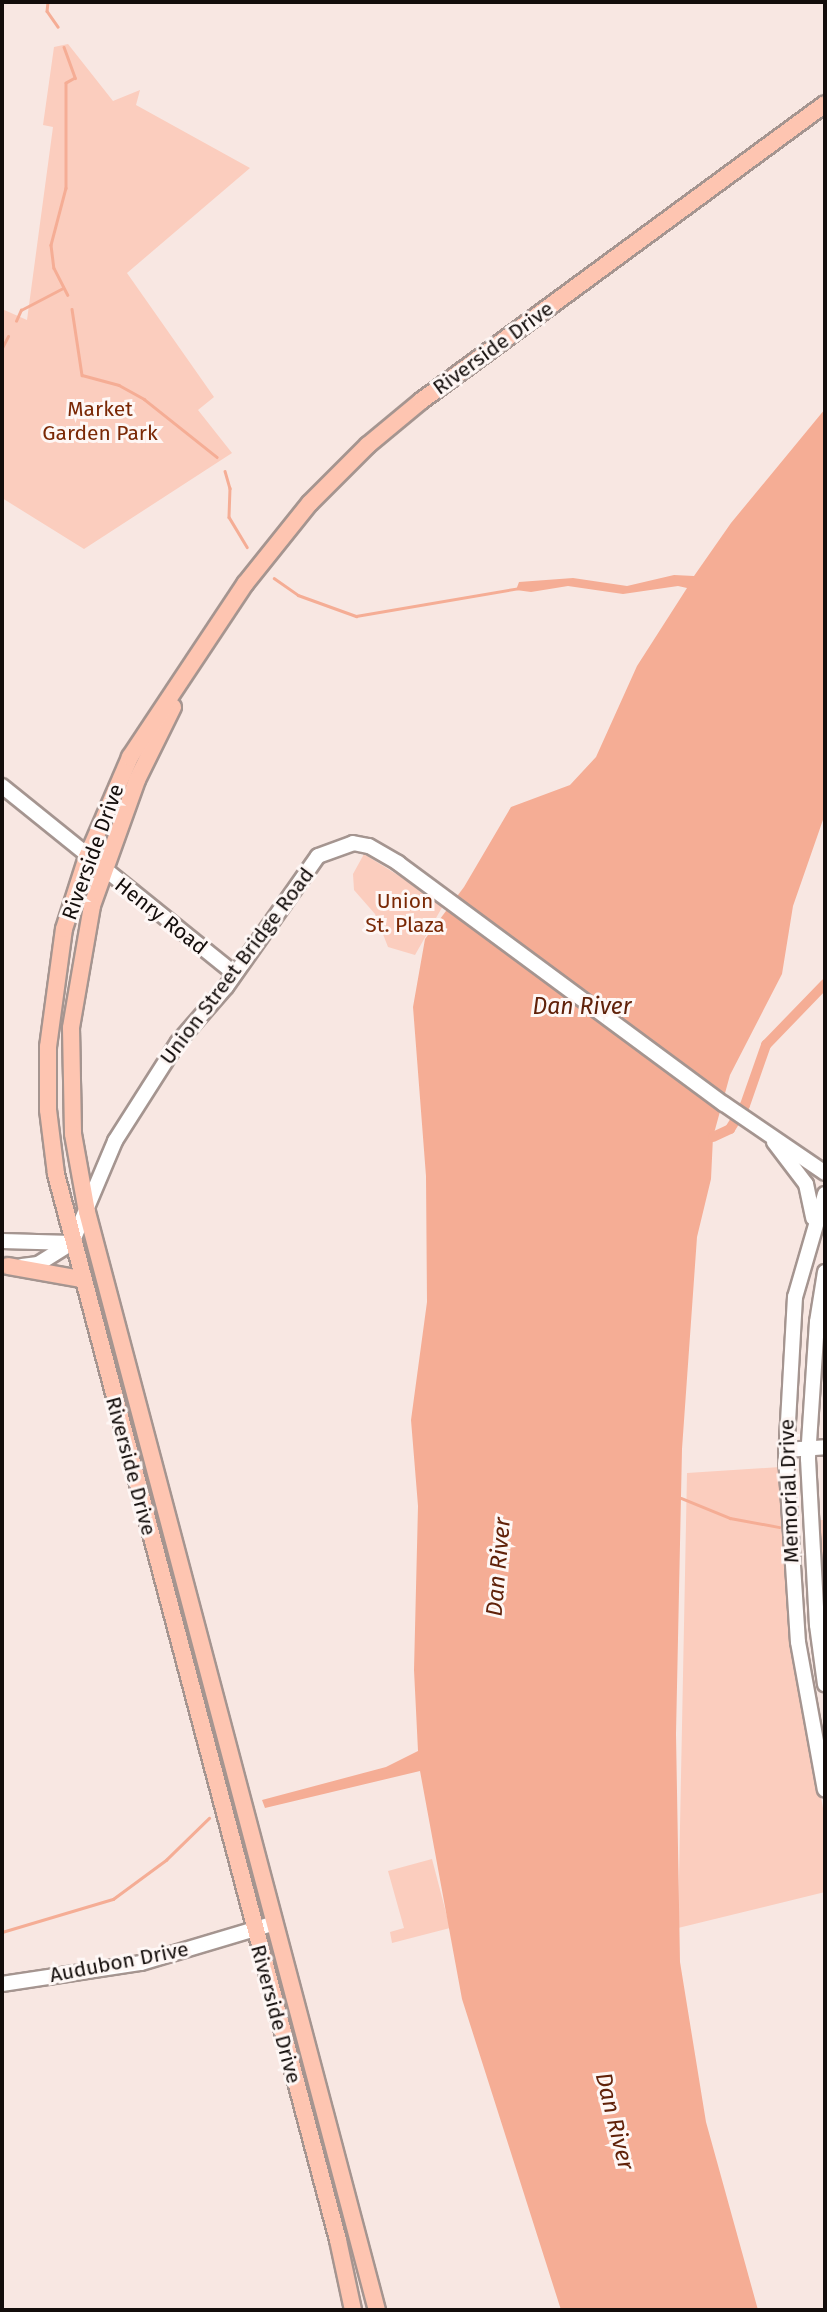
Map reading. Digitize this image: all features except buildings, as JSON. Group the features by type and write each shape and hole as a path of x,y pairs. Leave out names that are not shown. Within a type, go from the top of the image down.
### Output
{"main road":[{"name":"Riverside Drive","path":"353,2310 81,1279 51,1146 48,1047 64,929 87,857 130,757 207,639 283,535 368,445 483,355 825,104"},
{"name":"Riverside Drive","path":"207,639 141,772 103,870 83,948 70,1049 73,1134 87,1212 377,2310"},
{"name":"Henry Road","path":"2,786 235,974"},
{"name":"Union Street Bridge Road","path":"72,1243 128,1118 178,1042 235,974 318,856 353,843 369,846 398,863 770,1136 825,1173"},
{"path":"770,1136 806,1184 814,1224"},
{"path":"804,1158 825,1154"},
{"name":"Memorial Drive","path":"825,1194 814,1224 792,1324 786,1450 798,1642 825,1790"},
{"path":"5,1266 6,1241 72,1243"},
{"path":"5,1266 38,1264 72,1243"},
{"path":"5,1266 81,1279"},
{"name":"Memorial Drive","path":"825,1272 817,1322 808,1448 812,1558 825,1684"},
{"path":"786,1450 825,1447"},
{"name":"Audubon Drive","path":"2,1984 141,1963 275,1923"}],"green space":[{"name":"Market Garden Park","path":"68,44 113,101 140,90 136,105 250,168 127,273 214,397 198,410 232,453 84,549 2,498 2,309 27,320 53,127 43,125 54,47"},
{"name":"Union St. Plaza","path":"364,854 444,904 415,955 388,947 375,914 354,890 353,874"},
{"path":"780,1467 787,1601 825,1820 825,1892 678,1928 687,1473"},
{"path":"819,1520 825,1520 822,1591 820,1556"},
{"path":"432,1859 450,1928 392,1943 390,1932 404,1928 388,1871"}],"water":[{"name":"Dan River","path":"825,409 825,814 793,906 782,974 730,1075 713,1137 711,1179 697,1237 682,1449 676,1734 680,1962 706,2122 758,2310 561,2310 462,1999 420,1771 265,1808 262,1800 386,1767 418,1751 414,1670 418,1506 411,1420 427,1302 426,1176 413,1007 425,939 464,887 511,807 570,785 596,757 637,666 687,588 678,586 623,594 568,586 531,592 516,590 519,582 573,578 627,586 674,575 694,576 731,523"}],"waterway":[{"path":"48,2 47,11 58,27"},
{"path":"64,47 75,78 66,83 66,188 51,245 54,268 68,295"},
{"path":"16,321 21,310 63,288"},
{"path":"72,309 82,375 119,385 144,399 217,457"},
{"path":"2,348 8,336"},
{"path":"225,471 230,488 229,517 247,547"},
{"path":"274,578 298,595 356,616 519,588"},
{"path":"713,1137 730,1129 745,1105 766,1045 825,984"},
{"path":"681,1498 730,1518 779,1527"},
{"path":"2,1932 113,1899 166,1860 209,1818"}]}
